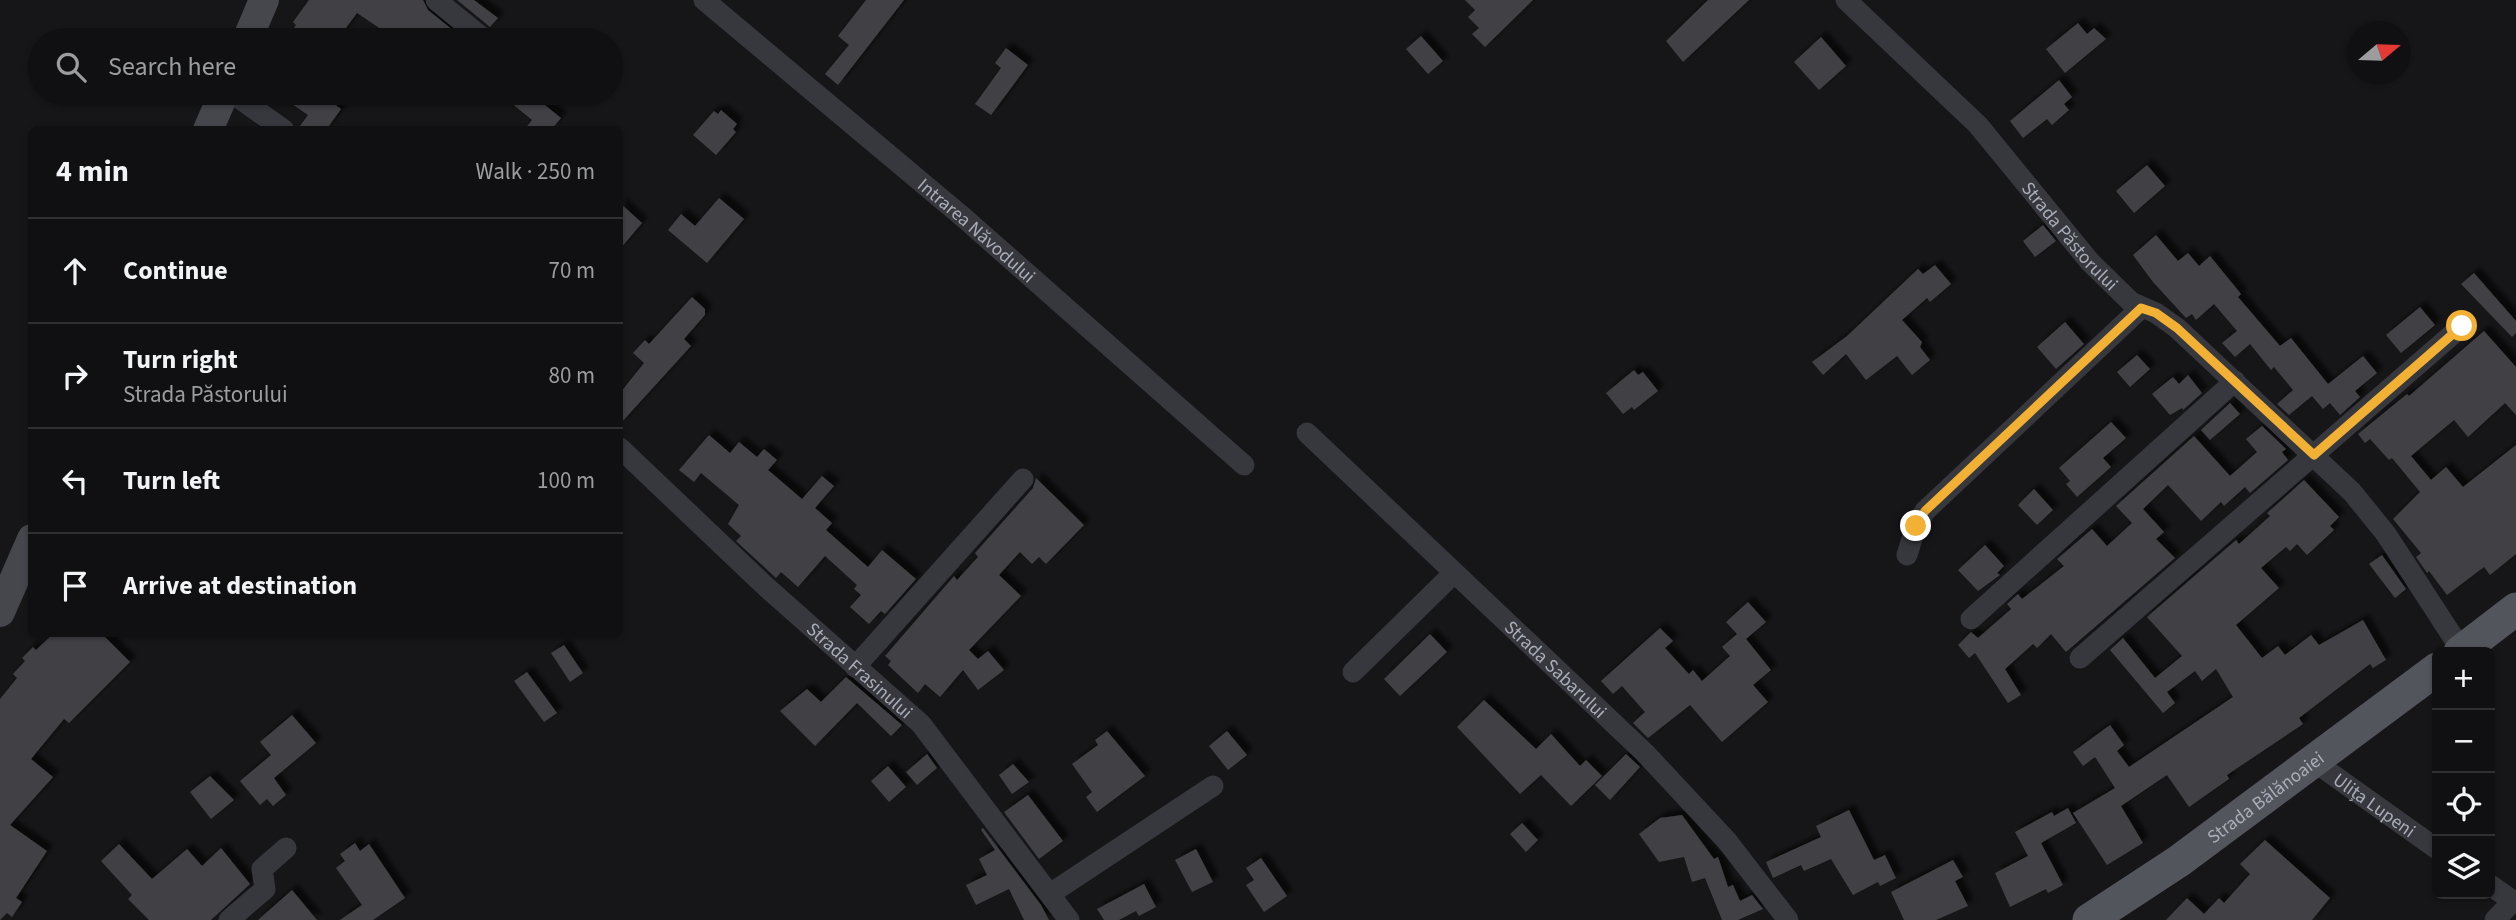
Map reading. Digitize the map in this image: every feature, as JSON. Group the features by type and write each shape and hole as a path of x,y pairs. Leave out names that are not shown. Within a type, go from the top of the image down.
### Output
{"main road":[{"path":"252,28 264,0"},
{"path":"210,126 219,105"},
{"path":"0,612 28,548"},
{"name":"Strada Bălănoaiei","path":"2466,647 2516,609"},
{"name":"Strada Bălănoaiei","path":"2089,920 2179,860 2432,672"}],"street":[{"path":"436,0 470,28"},
{"name":"Intrarea Năvodului","path":"704,0 963,217 1244,465"},
{"name":"Strada Păstorului","path":"1846,0 1978,125 2090,262 2141,308 2165,318 2352,492 2386,534 2448,647"},
{"path":"249,105 278,126"},
{"path":"1907,555 1916,526 1925,511 2141,308"},
{"path":"2080,658 2462,326"},
{"path":"1971,619 2235,381"},
{"name":"Strada Sabarului","path":"1307,433 1653,762 1727,841 1788,920"},
{"name":"Strada Frasinului","path":"623,451 763,584 921,724 1069,920"},
{"path":"855,667 1023,479"},
{"path":"1353,672 1454,573"},
{"name":"Ulița Lupeni","path":"2312,760 2432,845"},
{"path":"1050,894 1213,786"},
{"path":"229,920 265,889 262,869 286,848"},
{"path":"2495,889 2514,902 2495,920"}],"building":[{"path":"309,0 423,0 428,10 450,28 379,28 357,13 346,28 294,28 296,25 293,22"},
{"path":"457,0 474,0 498,18 490,27"},
{"path":"866,0 904,0 838,85 825,74 849,45 838,36"},
{"path":"1465,0 1533,0 1485,47 1472,34 1479,28 1468,17 1475,10"},
{"path":"1708,0 1749,0 1683,62 1666,41"},
{"path":"2078,23 2087,34 2094,28 2106,39 2065,73 2046,49"},
{"path":"1421,36 1443,61 1428,74 1406,49"},
{"path":"1821,37 1846,66 1819,90 1794,62"},
{"path":"1006,48 1028,65 991,115 975,104 1001,68 995,63"},
{"path":"2059,80 2072,97 2064,104 2069,110 2052,125 2047,119 2023,138 2010,121"},
{"path":"293,105 336,105 341,109 329,126 300,126 308,115"},
{"path":"514,105 545,105 561,118 554,126 527,126 532,120"},
{"path":"721,110 737,124 733,129 736,132 716,155 693,135 714,111 718,114"},
{"path":"2147,165 2165,186 2134,213 2116,191"},
{"path":"719,198 744,219 707,263 668,230 681,214 695,226"},
{"path":"623,206 642,223 623,245"},
{"path":"2043,225 2056,241 2035,257 2023,241"},
{"path":"2156,235 2178,261 2188,253 2199,266 2210,256 2241,294 2238,297 2280,346 2291,338 2328,384 2363,356 2377,373 2355,391 2360,397 2340,415 2330,403 2323,409 2312,396 2289,415 2277,404 2293,390 2274,367 2271,370 2250,344 2235,357 2222,343 2237,331 2214,304 2196,320 2192,314 2186,318 2133,255"},
{"path":"1935,265 1951,284 1930,302 1927,298 1902,320 1922,342 1920,347 1930,360 1912,375 1897,356 1866,380 1846,354 1823,375 1812,362 1847,336 1918,269 1923,274"},
{"path":"2474,273 2516,321 2516,333 2512,337 2461,284"},
{"path":"692,297 705,309 705,315 684,339 691,346 623,421 623,389 644,363 633,353 645,340 649,344"},
{"path":"2420,307 2435,325 2401,353 2386,335"},
{"path":"2065,322 2084,344 2056,369 2037,347"},
{"path":"2484,331 2516,367 2516,415 2505,403 2468,437 2454,420 2411,456 2431,480 2446,467 2463,487 2516,445 2516,554 2490,575 2484,567 2447,595 2429,571 2427,573 2416,557 2421,553 2393,519 2420,492 2392,458 2389,460 2370,439 2365,443 2358,434 2407,394 2409,396"},
{"path":"2137,355 2150,369 2130,387 2117,372"},
{"path":"1634,370 1638,375 1643,372 1658,391 1634,410 1632,407 1623,414 1606,393"},
{"path":"2188,375 2202,393 2183,410 2182,408 2170,415 2152,394 2173,377 2179,384"},
{"path":"2230,403 2240,414 2210,440 2201,430"},
{"path":"2111,422 2126,438 2103,458 2111,467 2077,497 2066,484 2070,481 2059,468"},
{"path":"2262,426 2286,449 2282,452 2288,460 2250,493 2245,487 2224,506 2221,502 2201,521 2168,485 2143,509 2164,532 2156,539 2175,558 2066,652 2051,634 2037,648 2033,644 2005,669 2021,695 2008,703 1975,653 1969,658 1958,645 1971,632 1978,638 2011,609 2007,604 2018,594 2022,599 2064,566 2057,559 2092,529 2107,546 2132,523 2116,506 2194,436 2230,476 2257,452 2246,439"},
{"path":"709,435 730,453 739,442 757,457 764,449 777,460 768,470 802,499 822,476 834,486 815,508 832,523 826,530 868,567 882,550 916,579 885,614 881,611 869,624 850,607 861,595 854,589 857,585 825,556 798,587 781,572 776,578 736,541 741,536 728,524 739,505 701,473 694,482 679,470"},
{"path":"1036,478 1084,525 1046,564 1039,557 1032,564 1020,552 999,575 1021,596 969,650 978,659 988,651 1004,670 978,690 963,670 940,697 925,684 918,693 888,665 891,661 885,656 954,576 957,580 978,557 975,553 1033,488"},
{"path":"2304,480 2339,517 2330,526 2334,530 2307,555 2297,544 2290,551 2286,547 2261,568 2279,588 2236,625 2262,658 2278,646 2285,655 2311,635 2319,645 2363,620 2386,660 2373,668 2370,664 2299,718 2303,724 2227,775 2229,779 2189,807 2167,775 2121,806 2143,843 2107,865 2073,813 2115,788 2095,757 2083,766 2073,752 2110,725 2124,745 2117,751 2129,767 2233,697 2216,669 2202,681 2195,671 2167,692 2175,703 2163,713 2110,650 2123,638 2155,678 2182,656 2147,617 2236,540 2239,544 2270,516 2267,513"},
{"path":"2034,489 2053,510 2037,525 2018,505"},
{"path":"1985,545 2004,566 1997,573 2000,575 1978,591 1958,570"},
{"path":"2382,555 2406,589 2395,598 2369,564"},
{"path":"1748,602 1766,622 1746,639 1771,670 1753,685 1768,702 1722,742 1690,705 1648,738 1633,723 1645,712 1622,686 1613,694 1601,681 1660,628 1673,641 1665,648 1689,674 1693,670 1702,681 1730,656 1722,647 1737,634 1726,622"},
{"path":"1430,634 1447,652 1400,696 1384,679"},
{"path":"50,637 105,637 130,662 69,723 64,719 31,759 53,777 10,825 47,851 16,898 22,902 12,917 7,913 0,920 0,699 17,678 13,674 25,661 22,658 33,647 36,650"},
{"path":"564,645 583,673 570,682 551,653"},
{"path":"527,672 557,713 544,722 514,681"},
{"path":"846,677 902,725 891,736 857,703 815,746 780,711 807,689 821,702"},
{"path":"1484,700 1536,749 1551,734 1580,766 1586,760 1602,776 1571,806 1541,775 1520,794 1457,727"},
{"path":"292,715 316,743 274,778 286,795 273,806 267,799 260,805 240,781 271,755 260,742"},
{"path":"1107,731 1145,776 1097,812 1086,797 1092,792 1072,764 1098,745 1095,740"},
{"path":"1227,731 1247,755 1228,770 1209,746"},
{"path":"927,754 937,768 917,785 906,772"},
{"path":"1626,754 1640,767 1610,800 1595,785"},
{"path":"1013,764 1029,782 1012,794 999,775"},
{"path":"888,766 906,787 889,802 871,781"},
{"path":"210,776 234,800 211,819 190,792"},
{"path":"1028,795 1063,841 1039,859 1004,812"},
{"path":"2068,808 2076,823 2041,843 2063,885 2048,893 2046,889 2010,907 1995,873 2028,856 2015,832 2052,812 2054,816"},
{"path":"1849,810 1874,860 1885,855 1896,878 1880,886 1878,882 1853,895 1831,859 1804,871 1801,865 1773,878 1766,862 1821,837 1816,826"},
{"path":"1682,815 1714,859 1718,857 1728,887 1733,885 1740,901 1752,895 1763,909 1738,920 1722,920 1705,878 1692,882 1684,857 1659,862 1639,834 1660,818"},
{"path":"1522,823 1538,840 1526,852 1510,834"},
{"path":"983,828 1041,905 1049,920 1024,920 1009,889 976,905 966,885 987,875 979,859 995,850 981,830"},
{"path":"2265,840 2330,898 2312,920 2166,920 2187,898 2204,914 2219,898 2224,903 2250,874 2240,864"},
{"path":"355,843 360,851 369,844 405,898 373,920 340,920 362,905 336,868 345,861 340,854"},
{"path":"119,844 152,879 187,849 202,866 221,848 250,884 211,920 149,920 128,899 132,895 101,861"},
{"path":"1196,849 1213,882 1192,892 1175,860"},
{"path":"1261,858 1287,896 1264,912 1246,885 1254,880 1246,868"},
{"path":"1953,860 1963,877 1955,881 1968,906 1936,920 1904,920 1891,892"},
{"path":"1144,884 1156,907 1139,916 1136,911 1119,920 1104,920 1097,909"},
{"path":"292,890 317,920 258,920"}],"route":[{"path":"1916,526 1925,511 2141,308 2165,318 2177,328 2314,455 2462,326"}]}
